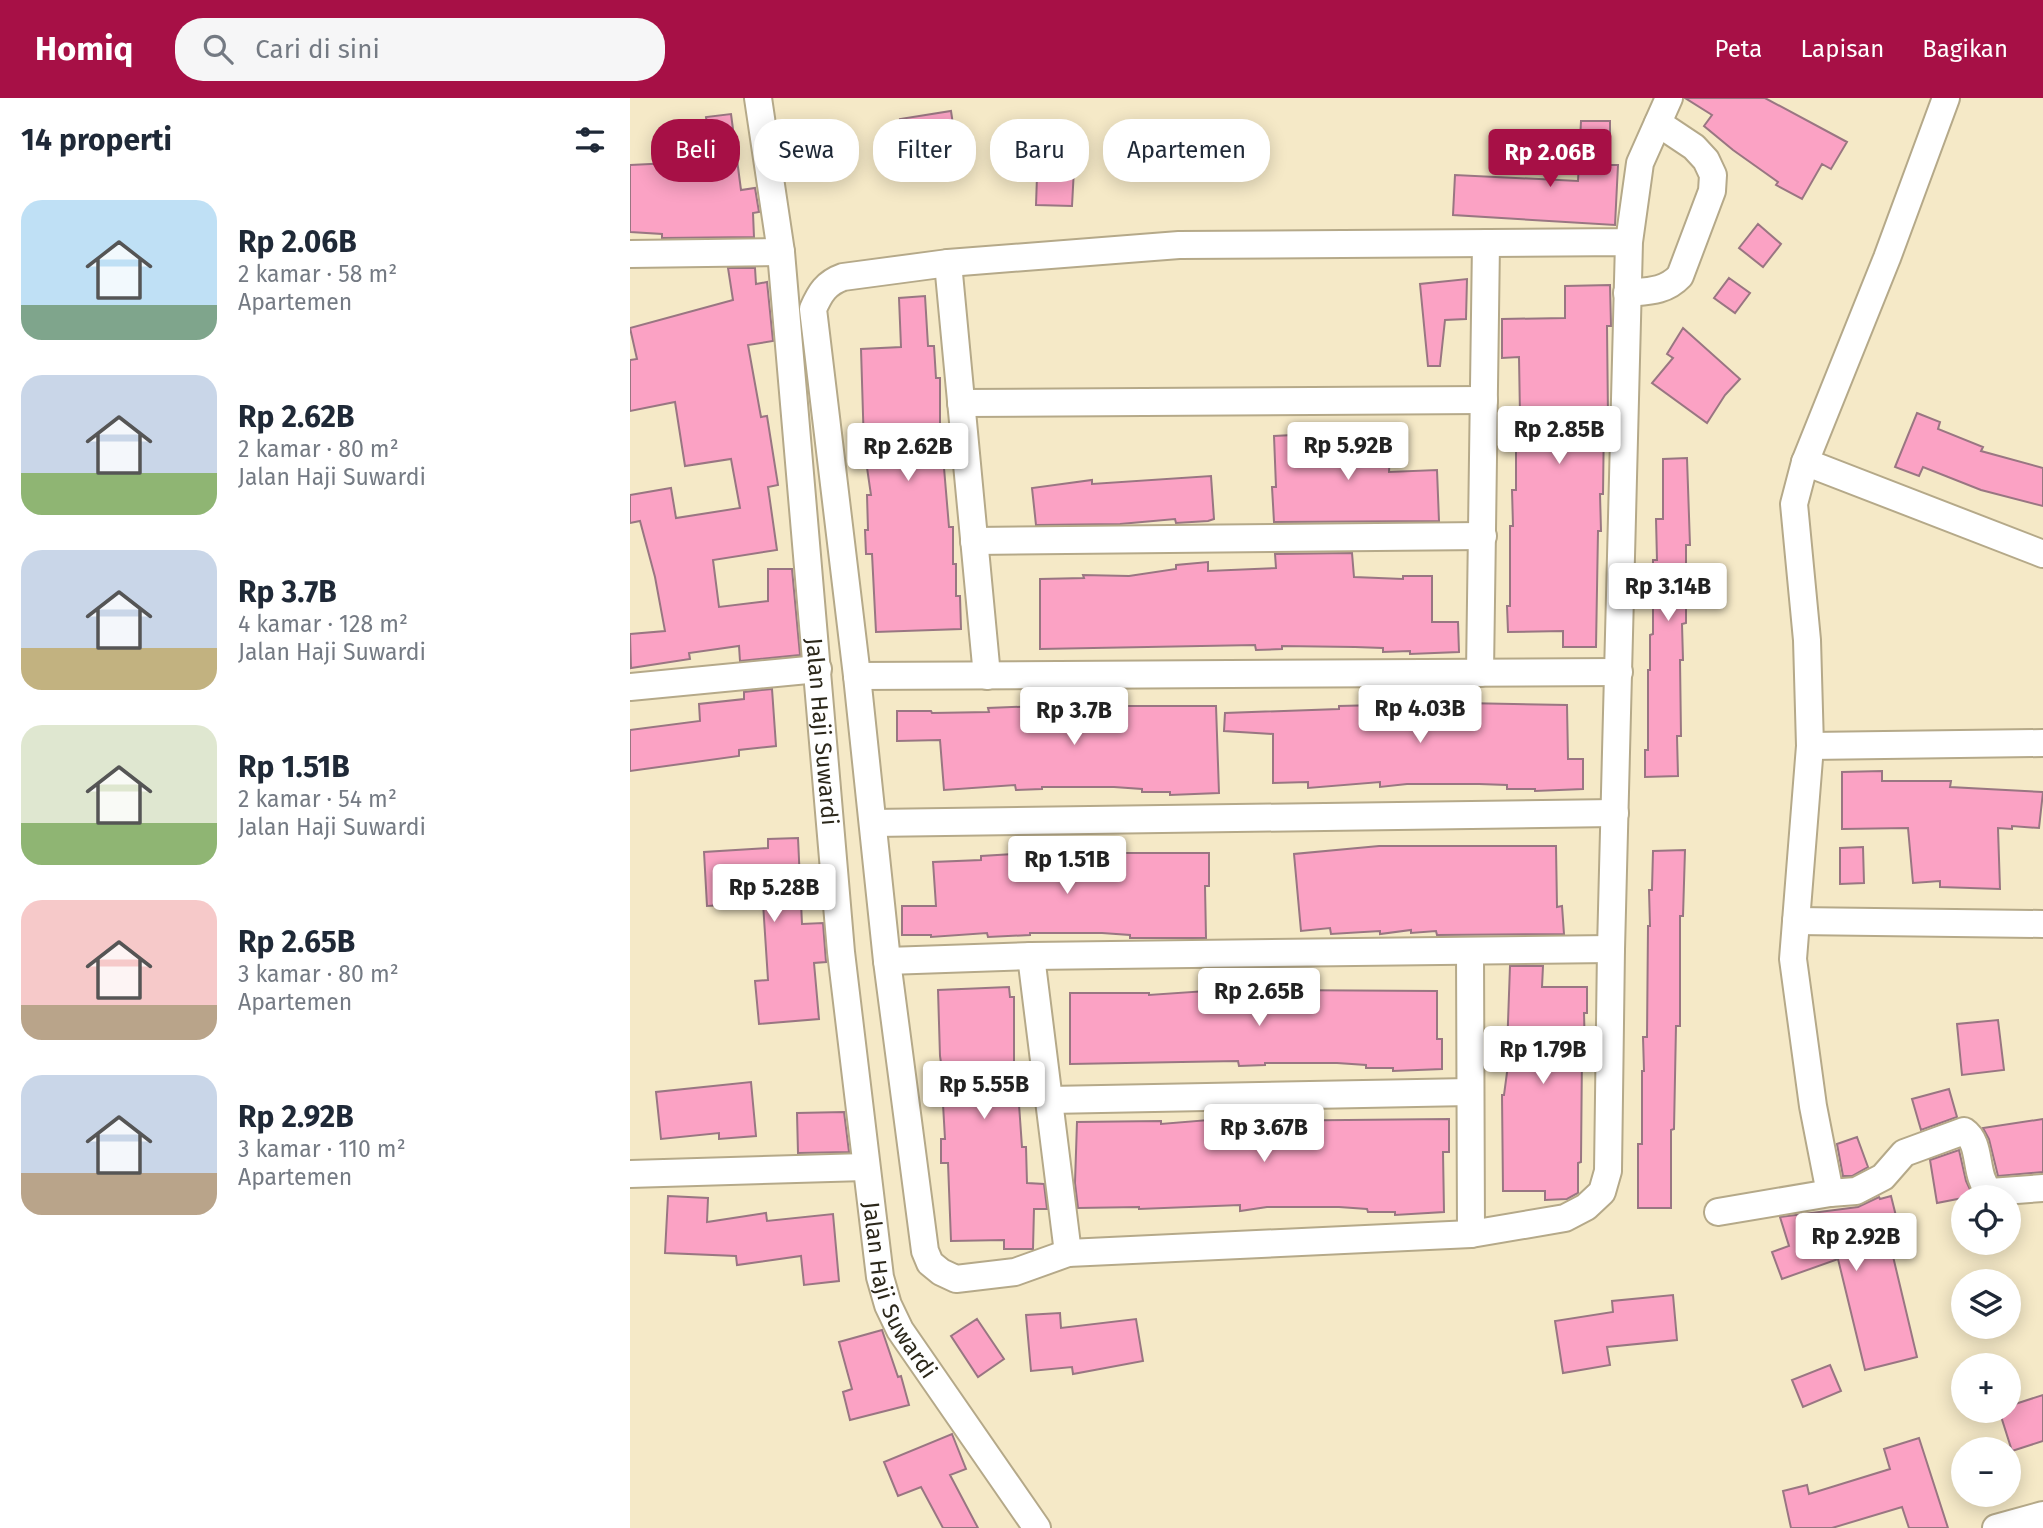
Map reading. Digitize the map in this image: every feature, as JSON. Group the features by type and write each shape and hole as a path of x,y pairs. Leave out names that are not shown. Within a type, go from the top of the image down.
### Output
{"street":[{"name":"Jalan Haji Suwardi","path":"758,98 781,252 841,953 880,1277 888,1305 900,1330 1037,1528"},
{"path":"1629,242 1179,245 948,263 844,277 832,281 820,293 813,309 857,676 887,961 925,1251 930,1263 941,1272 956,1279 1015,1272 1068,1252 1471,1234 1564,1218 1586,1207 1602,1192 1608,1171 1629,242 1640,163 1669,98"},
{"path":"1830,1193 1813,1106 1793,958 1810,746 1807,640 1794,504 1805,462 1887,258 1946,98"},
{"path":"1627,293 1661,290 1672,286 1680,276 1712,191 1713,175 1706,160 1694,147 1658,123"},
{"path":"1480,673 1486,243"},
{"path":"630,254 781,252"},
{"path":"948,263 987,676"},
{"path":"961,403 1484,400"},
{"path":"1805,462 2043,554"},
{"path":"974,541 1483,536"},
{"path":"630,687 818,668"},
{"path":"857,676 1619,672"},
{"path":"1810,746 2043,743"},
{"path":"873,823 1615,813"},
{"path":"1796,921 2043,924"},
{"path":"887,961 1031,956 1611,949"},
{"path":"1470,951 1471,1234"},
{"path":"1031,956 1068,1252"},
{"path":"1049,1100 1470,1092"},
{"path":"1718,1212 1856,1191 1883,1177 1904,1153 1964,1130 1979,1158 1981,1179 1990,1192 2043,1188"},
{"path":"630,1174 865,1167"},
{"path":"1996,1528 2043,1515"}],"building":[{"path":"1685,98 1765,98 1847,142 1831,169 1822,164 1802,199 1776,185 1778,182 1704,126 1712,115"},
{"path":"951,111 952,119 900,119"},
{"path":"731,114 732,119 706,119"},
{"path":"1581,121 1610,121 1610,165 1618,165 1615,225 1453,215 1455,175 1578,181"},
{"path":"651,164 651,182 740,182 741,190 755,188 759,212 753,213 754,237 662,238 662,234 630,232 630,165"},
{"path":"1037,182 1073,182 1072,206 1036,205"},
{"path":"1758,224 1781,244 1763,267 1739,248"},
{"path":"728,268 755,268 756,284 767,282 773,341 748,345 761,417 767,416 778,485 768,487 777,550 713,560 719,607 768,601 768,569 792,569 800,655 740,661 739,646 689,653 690,659 631,668 630,634 665,631 655,577 640,521 630,523 630,495 671,488 676,518 740,508 731,459 685,466 675,402 630,411 630,360 637,359 630,328 733,300"},
{"path":"1729,278 1750,293 1735,313 1714,298"},
{"path":"1467,279 1466,319 1445,320 1440,366 1428,366 1420,284"},
{"path":"1610,285 1611,326 1607,326 1608,416 1604,416 1603,494 1600,494 1601,531 1598,531 1596,647 1563,647 1563,631 1508,632 1512,490 1516,490 1516,416 1520,416 1519,357 1502,358 1502,319 1565,318 1565,286"},
{"path":"925,296 928,346 934,346 936,378 940,378 940,456 943,456 949,527 953,527 953,564 956,564 956,596 960,596 961,629 876,632 872,554 866,554 867,495 871,495 864,447 861,349 901,347 899,298"},
{"path":"1683,328 1740,379 1725,395 1707,423 1652,383 1673,358 1667,354"},
{"path":"1917,413 1940,422 1938,429 1983,447 1981,451 2043,468 2043,506 1981,490 1923,467 1919,476 1895,467"},
{"path":"1312,434 1312,437 1391,435 1389,472 1437,470 1439,521 1274,522 1274,436"},
{"path":"1687,458 1690,545 1686,545 1686,623 1682,624 1683,660 1680,660 1681,736 1677,736 1678,776 1645,777 1645,750 1648,750 1648,670 1650,635 1653,634 1653,560 1657,560 1656,519 1663,519 1663,459"},
{"path":"1211,476 1214,519 1208,521 1176,523 1175,519 1120,524 1036,525 1032,488 1092,480 1092,484"},
{"path":"1352,553 1354,577 1403,579 1403,576 1432,576 1432,622 1458,622 1459,652 1410,654 1410,651 1383,652 1383,648 1282,646 1282,649 1256,650 1255,645 1040,649 1040,579 1084,578 1083,575 1129,576 1176,569 1176,565 1208,562 1208,571 1276,568 1275,554"},
{"path":"772,689 776,746 739,750 739,756 630,771 630,730 700,721 699,704 744,699 744,692"},
{"path":"1463,703 1567,705 1568,759 1583,759 1583,789 1535,791 1507,789 1507,785 1479,784 1407,784 1380,787 1380,782 1308,788 1308,782 1273,783 1273,734 1224,731 1225,713 1339,709 1339,706"},
{"path":"1216,706 1219,793 1170,795 1170,792 1142,792 1142,789 1114,787 1042,787 1016,790 1015,785 944,790 940,740 897,741 897,711 989,712 988,708"},
{"path":"1882,771 1882,781 1951,781 1950,787 2043,792 2039,828 1998,828 2000,889 1940,887 1940,881 1913,883 1908,828 1842,829 1842,772"},
{"path":"798,838 802,924 823,923 826,962 814,963 819,1019 759,1024 755,981 768,980 763,903 707,906 704,852 768,848 768,839"},
{"path":"1379,846 1556,846 1557,907 1562,906 1564,934 1437,935 1436,931 1411,933 1411,930 1380,934 1380,931 1331,934 1330,928 1301,931 1294,854"},
{"path":"1863,847 1864,883 1840,884 1840,848"},
{"path":"1685,850 1683,916 1680,916 1680,1026 1676,1026 1674,1129 1671,1130 1671,1208 1638,1208 1638,1144 1642,1144 1643,1037 1647,1037 1649,890 1652,890 1653,851"},
{"path":"1031,853 1209,853 1209,886 1205,886 1206,938 1130,938 1130,935 1102,933 1030,933 988,937 987,933 931,937 902,935 902,906 936,906 933,862 981,860 981,856"},
{"path":"1510,966 1543,966 1542,987 1587,987 1587,1013 1584,1013 1585,1052 1582,1052 1581,1162 1578,1163 1578,1193 1567,1199 1545,1200 1545,1191 1503,1191 1502,1095 1510,1050 1507,1050"},
{"path":"1009,987 1010,997 1014,997 1014,1076 1017,1076 1022,1147 1026,1147 1027,1183 1044,1184 1047,1209 1034,1209 1033,1249 1004,1249 1004,1240 951,1241 948,1163 941,1163 941,1139 945,1139 943,1104 947,1104 940,1056 938,990"},
{"path":"1221,990 1221,993 1259,990 1437,991 1437,1039 1442,1039 1442,1069 1393,1071 1393,1068 1366,1068 1366,1065 1337,1063 1265,1063 1239,1066 1238,1061 1070,1064 1070,993 1149,995"},
{"path":"1998,1020 2004,1070 1962,1075 1957,1024"},
{"path":"751,1082 756,1136 719,1139 719,1133 661,1139 656,1092"},
{"path":"1949,1089 1957,1117 1921,1130 1912,1099"},
{"path":"844,1112 849,1152 798,1153 797,1113"},
{"path":"1233,1118 1234,1121 1449,1119 1449,1152 1443,1152 1444,1212 1395,1215 1395,1212 1368,1212 1367,1209 1339,1207 1267,1207 1240,1211 1240,1205 1139,1209 1078,1208 1075,1183 1077,1122 1161,1121 1161,1124"},
{"path":"2043,1119 2043,1172 1998,1176 1989,1139 1983,1128"},
{"path":"1857,1137 1868,1167 1852,1176 1843,1176 1837,1144"},
{"path":"1959,1150 1968,1185 1951,1185 1951,1200 1937,1203 1930,1160"},
{"path":"668,1196 708,1198 707,1222 766,1213 767,1221 833,1214 839,1281 804,1285 801,1256 737,1265 736,1256 665,1253"},
{"path":"1891,1196 1898,1224 1886,1227 1917,1357 1865,1370 1838,1259 1782,1279 1772,1252 1789,1246 1780,1217 1858,1207 1879,1197"},
{"path":"1673,1295 1677,1340 1607,1347 1610,1365 1563,1373 1555,1321 1613,1312 1612,1301"},
{"path":"1060,1313 1061,1328 1136,1319 1143,1361 1073,1374 1072,1367 1031,1371 1026,1315"},
{"path":"977,1319 1004,1359 978,1377 951,1336"},
{"path":"882,1330 898,1377 901,1376 909,1405 850,1420 843,1392 852,1389 839,1342"},
{"path":"1830,1365 1841,1391 1803,1407 1792,1380"},
{"path":"2043,1395 2043,1441 2021,1448 2021,1437 2008,1437 2003,1423 2021,1423 2021,1402"},
{"path":"952,1434 966,1469 950,1475 978,1528 943,1528 921,1487 898,1496 884,1462"},
{"path":"1919,1438 1948,1528 1909,1528 1902,1507 1832,1528 1791,1528 1783,1491 1807,1485 1809,1494 1890,1469 1884,1449"}]}
